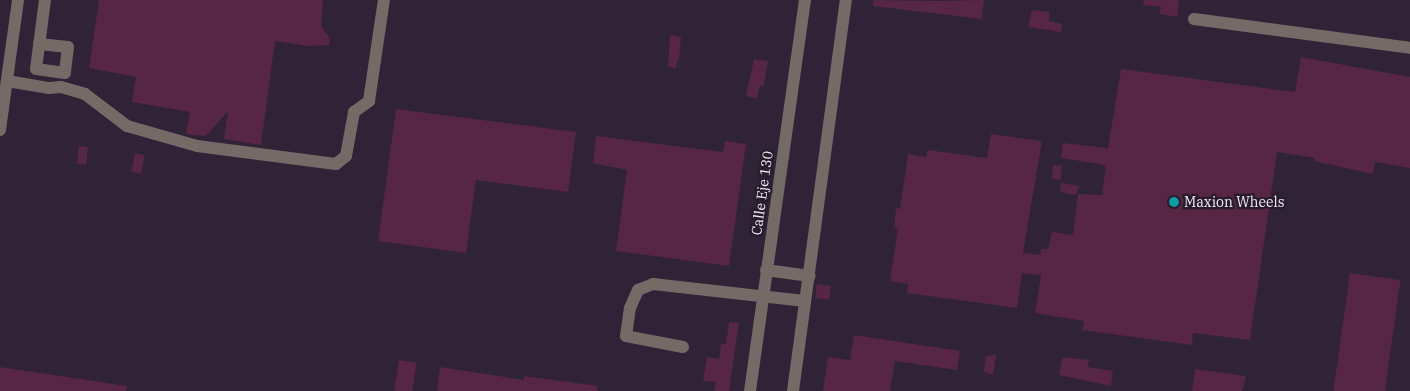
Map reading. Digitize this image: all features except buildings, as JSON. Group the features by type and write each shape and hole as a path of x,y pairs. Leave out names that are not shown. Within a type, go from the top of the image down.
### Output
{"street":[{"path":"0,130 18,0"},
{"path":"39,44 45,0"},
{"path":"7,81 60,88 85,94 127,126 197,146 336,164 346,156 354,112 369,101 384,0"},
{"name":"Calle Eje 130","path":"750,391 805,0"},
{"path":"793,391 846,0"},
{"path":"1194,19 1410,48"},
{"path":"766,270 810,276"},
{"path":"683,347 626,336 630,308 638,290 653,284 806,301"}],"shaded area":[{"path":"0,0 1410,0 1410,391 0,391"}],"place":[{"name":"Maxion Wheels","path":"1174,202"}]}
